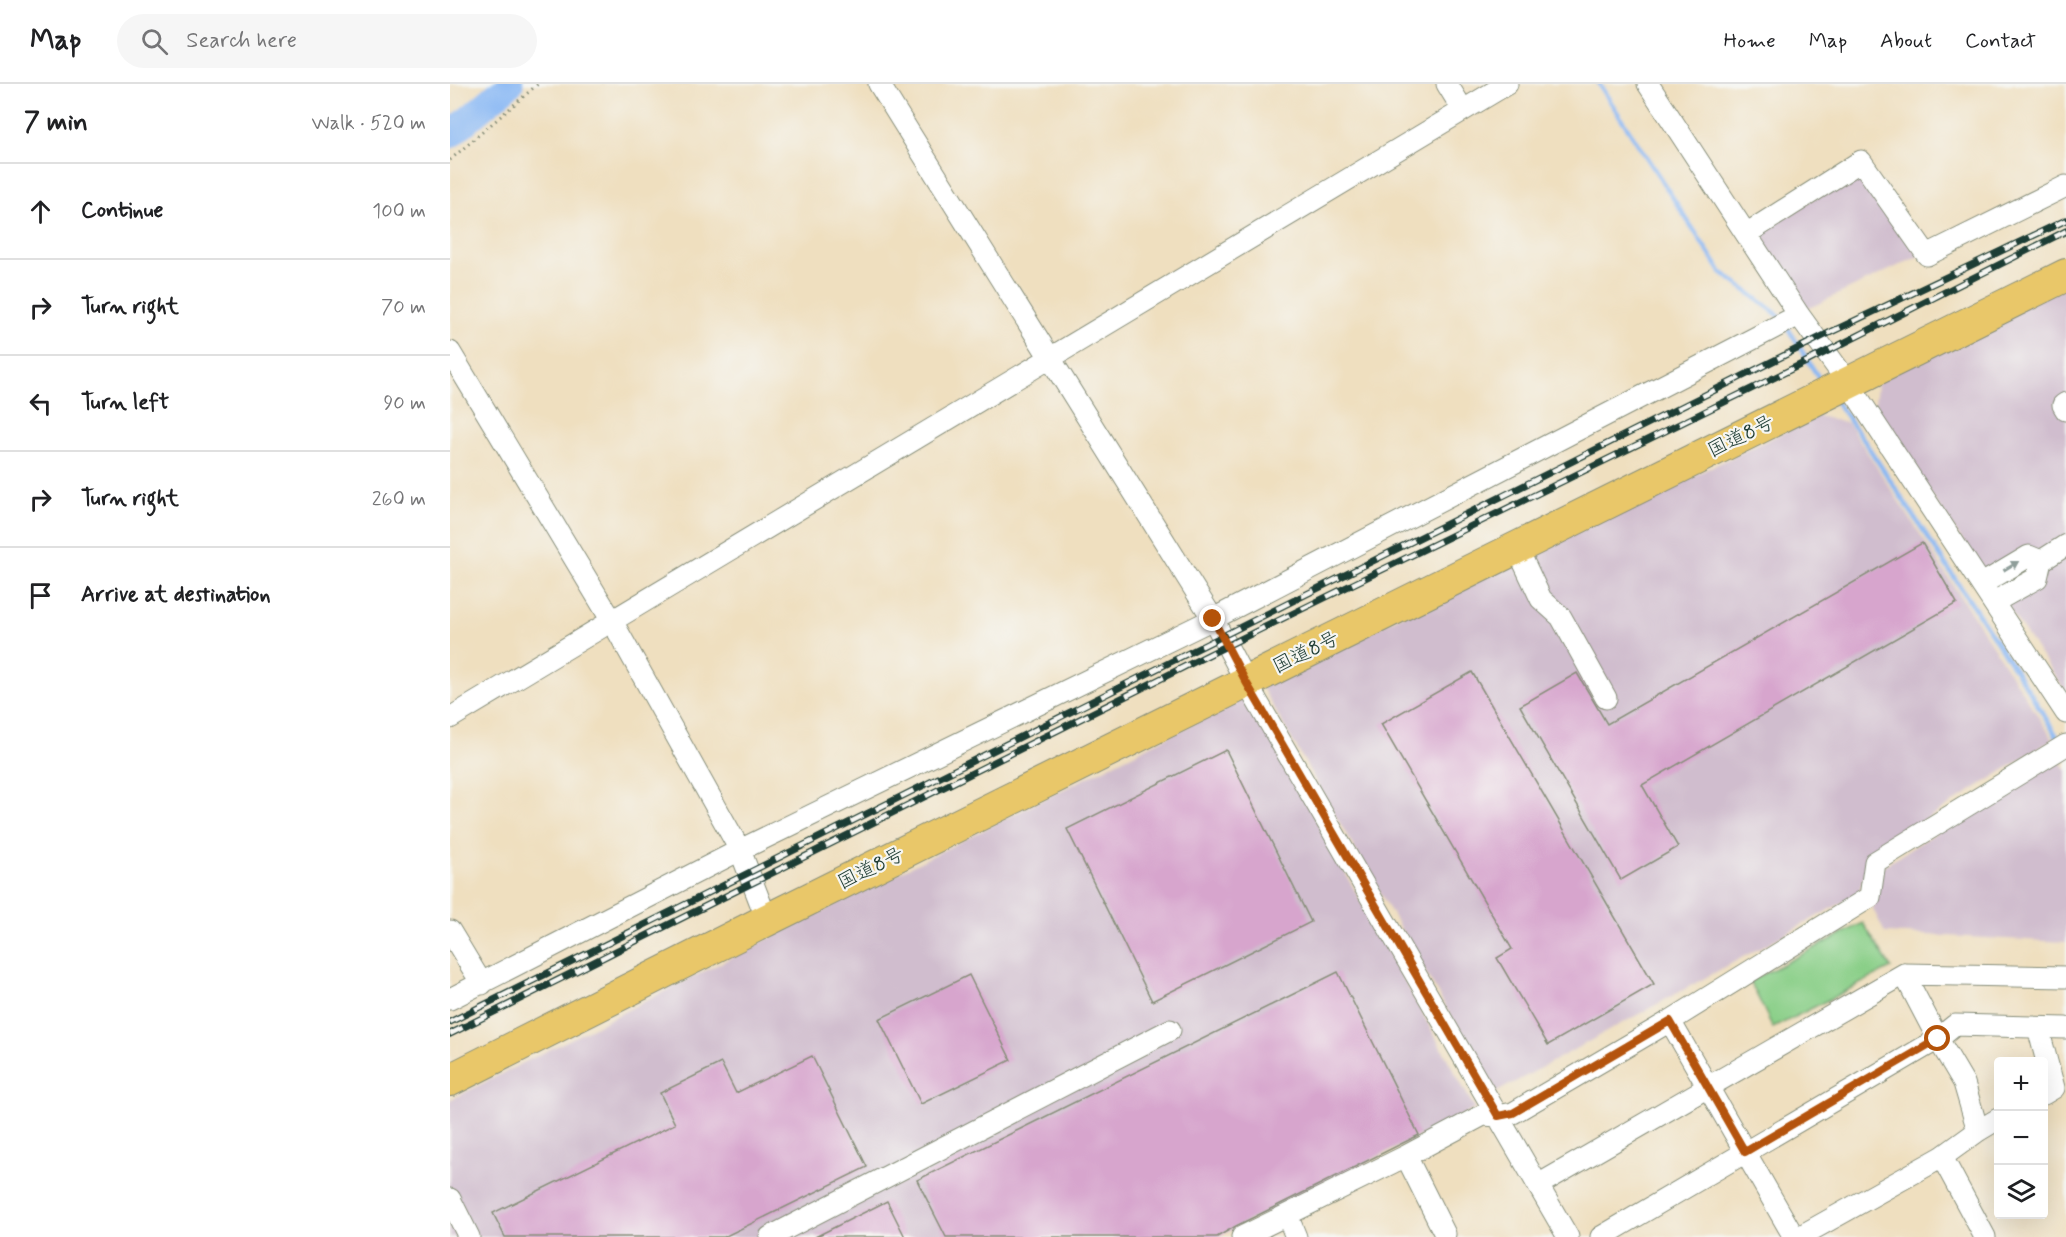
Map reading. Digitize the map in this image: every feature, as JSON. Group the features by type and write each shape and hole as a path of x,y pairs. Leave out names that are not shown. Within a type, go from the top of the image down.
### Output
{"highway":[{"name":"国道8号","path":"450,1080 767,920 2066,275"}],"street":[{"path":"879,84 1213,619 1246,682 1568,1237"},
{"path":"1448,84 1463,110"},
{"path":"450,718 1507,84"},
{"path":"1648,84 1799,315 1849,384 2066,713"},
{"path":"1746,234 1861,161 1927,255 2066,186"},
{"path":"450,999 740,850 1213,619 1799,315"},
{"path":"450,352 612,621 740,850 767,920"},
{"path":"2066,403 2063,405 2066,410"},
{"path":"1994,602 2037,578 2042,561 2066,545"},
{"path":"1517,548 1541,599 1561,617 1606,698"},
{"path":"1982,584 2029,556 2042,561"},
{"path":"1242,1237 1406,1156 1483,1115 1498,1116 1513,1113 1670,1021 1870,897 1875,862 2066,745"},
{"path":"450,931 482,984"},
{"path":"1538,1185 1904,974 2066,977"},
{"path":"1904,974 1964,1083 1978,1131"},
{"path":"1670,1021 1794,1237"},
{"path":"1613,1234 1745,1152 1938,1039 1955,1025 2066,1028"},
{"path":"2038,1028 2046,1057"},
{"path":"770,1237 1170,1030"},
{"path":"2048,1066 2054,1088 2048,1091"},
{"path":"1799,1237 1942,1157 1994,1121"},
{"path":"1406,1156 1445,1234"},
{"path":"1942,1157 1985,1237"},
{"path":"450,1199 469,1237"},
{"path":"1287,1215 1296,1237"}],"path":[{"path":"450,160 538,84"}],"shaded area":[{"path":"1860,169 1919,256 1805,310 1755,235"},
{"path":"2066,286 2066,692 1874,412 1878,376"},
{"path":"1818,416 1848,423 2053,739 1872,854 1858,894 1495,1093 1260,684"},
{"path":"1248,696 1475,1109 1218,1237 450,1237 450,1100"},
{"path":"2057,757 2066,770 2066,942 1885,933 1873,909 1882,867"}],"green space":[{"path":"1863,923 1891,968 1773,1028 1750,981"}],"building":[{"path":"1922,543 1957,603 1642,785 1678,847 1621,880 1520,706 1577,673 1607,724"},
{"path":"1472,672 1654,984 1548,1045 1497,958 1512,949 1381,724"},
{"path":"1226,750 1311,922 1152,1001 1067,829"},
{"path":"1338,972 1419,1135 1217,1237 946,1237 917,1180"},
{"path":"969,975 1011,1060 921,1104 879,1019"},
{"path":"812,1056 867,1167 724,1237 505,1237 493,1213 675,1124 660,1093 721,1063 736,1093"},
{"path":"887,1201 905,1237 815,1237"}],"waterway":[{"path":"450,135 510,84"},
{"path":"1599,84 1721,272 1781,317"},
{"path":"1787,327 1822,383"},
{"path":"1836,402 1861,436 2061,743"}],"railway":[{"path":"450,1022 1831,332 2066,220"},
{"path":"450,1034 1208,655 1806,362 2066,231"}],"route":[{"path":"1213,619 1246,682 1498,1116 1513,1113 1670,1021 1745,1152 1938,1039"}]}
